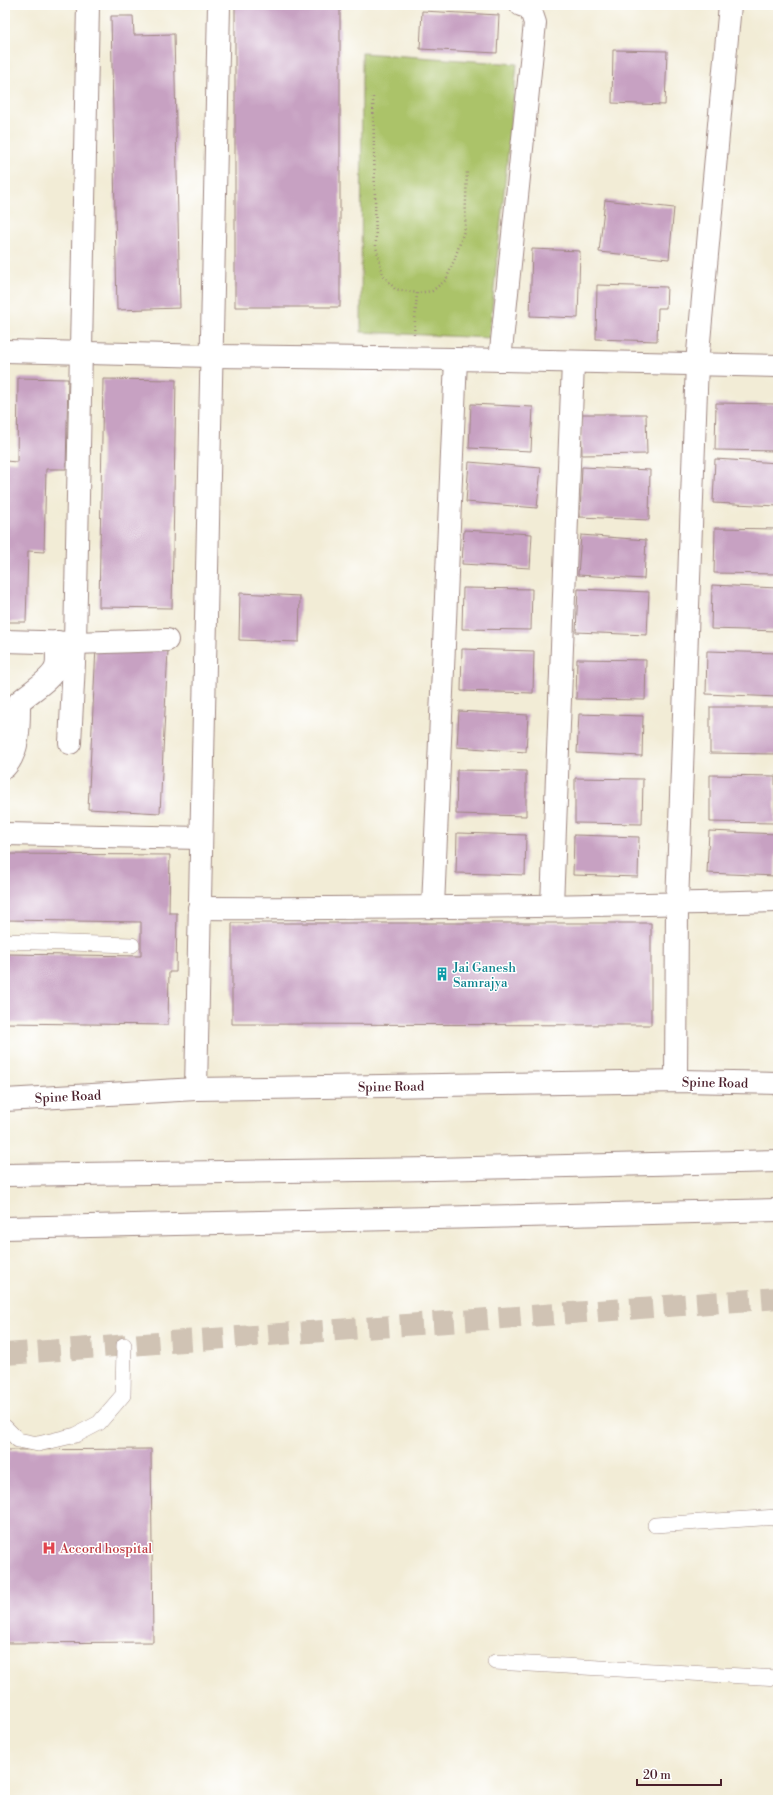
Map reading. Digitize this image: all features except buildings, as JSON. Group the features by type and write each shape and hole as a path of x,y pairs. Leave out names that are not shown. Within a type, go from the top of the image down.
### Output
{"street":[{"path":"70,743 66,642 81,353 88,5"},
{"path":"196,1089 219,5"},
{"path":"500,360 535,23 530,8 521,5"},
{"path":"676,1081 677,904 697,363 730,5"},
{"path":"5,351 211,356 412,358 573,363 697,363 778,366"},
{"path":"433,907 456,359"},
{"path":"552,905 573,363"},
{"path":"5,641 66,642 167,640"},
{"path":"5,767 10,761 17,739 19,702 44,683 56,668 66,642"},
{"path":"5,834 201,838"},
{"path":"199,908 433,907 677,904 778,901"},
{"name":"Spine Road","path":"5,1100 196,1089 676,1081 778,1083"},
{"path":"5,1174 434,1169 778,1161"},
{"path":"5,1228 778,1210"}],"lane":[{"path":"5,940 132,945"},
{"path":"5,1427 18,1440 38,1444 76,1435 99,1423 123,1395 124,1345"},
{"path":"655,1525 778,1517"},
{"path":"495,1662 778,1678"}],"path":[{"path":"373,97 376,247 382,275 395,288 417,293 432,291 446,280 465,228 467,170"},
{"path":"412,358 417,293"}],"green space":[{"path":"362,53 517,64 489,338 361,332"}],"tunnel":[{"path":"5,1354 778,1298"}],"place":[{"name":"Jai Ganesh Samrajya","path":"442,974"},
{"name":"Accord hospital","path":"49,1548"}]}
